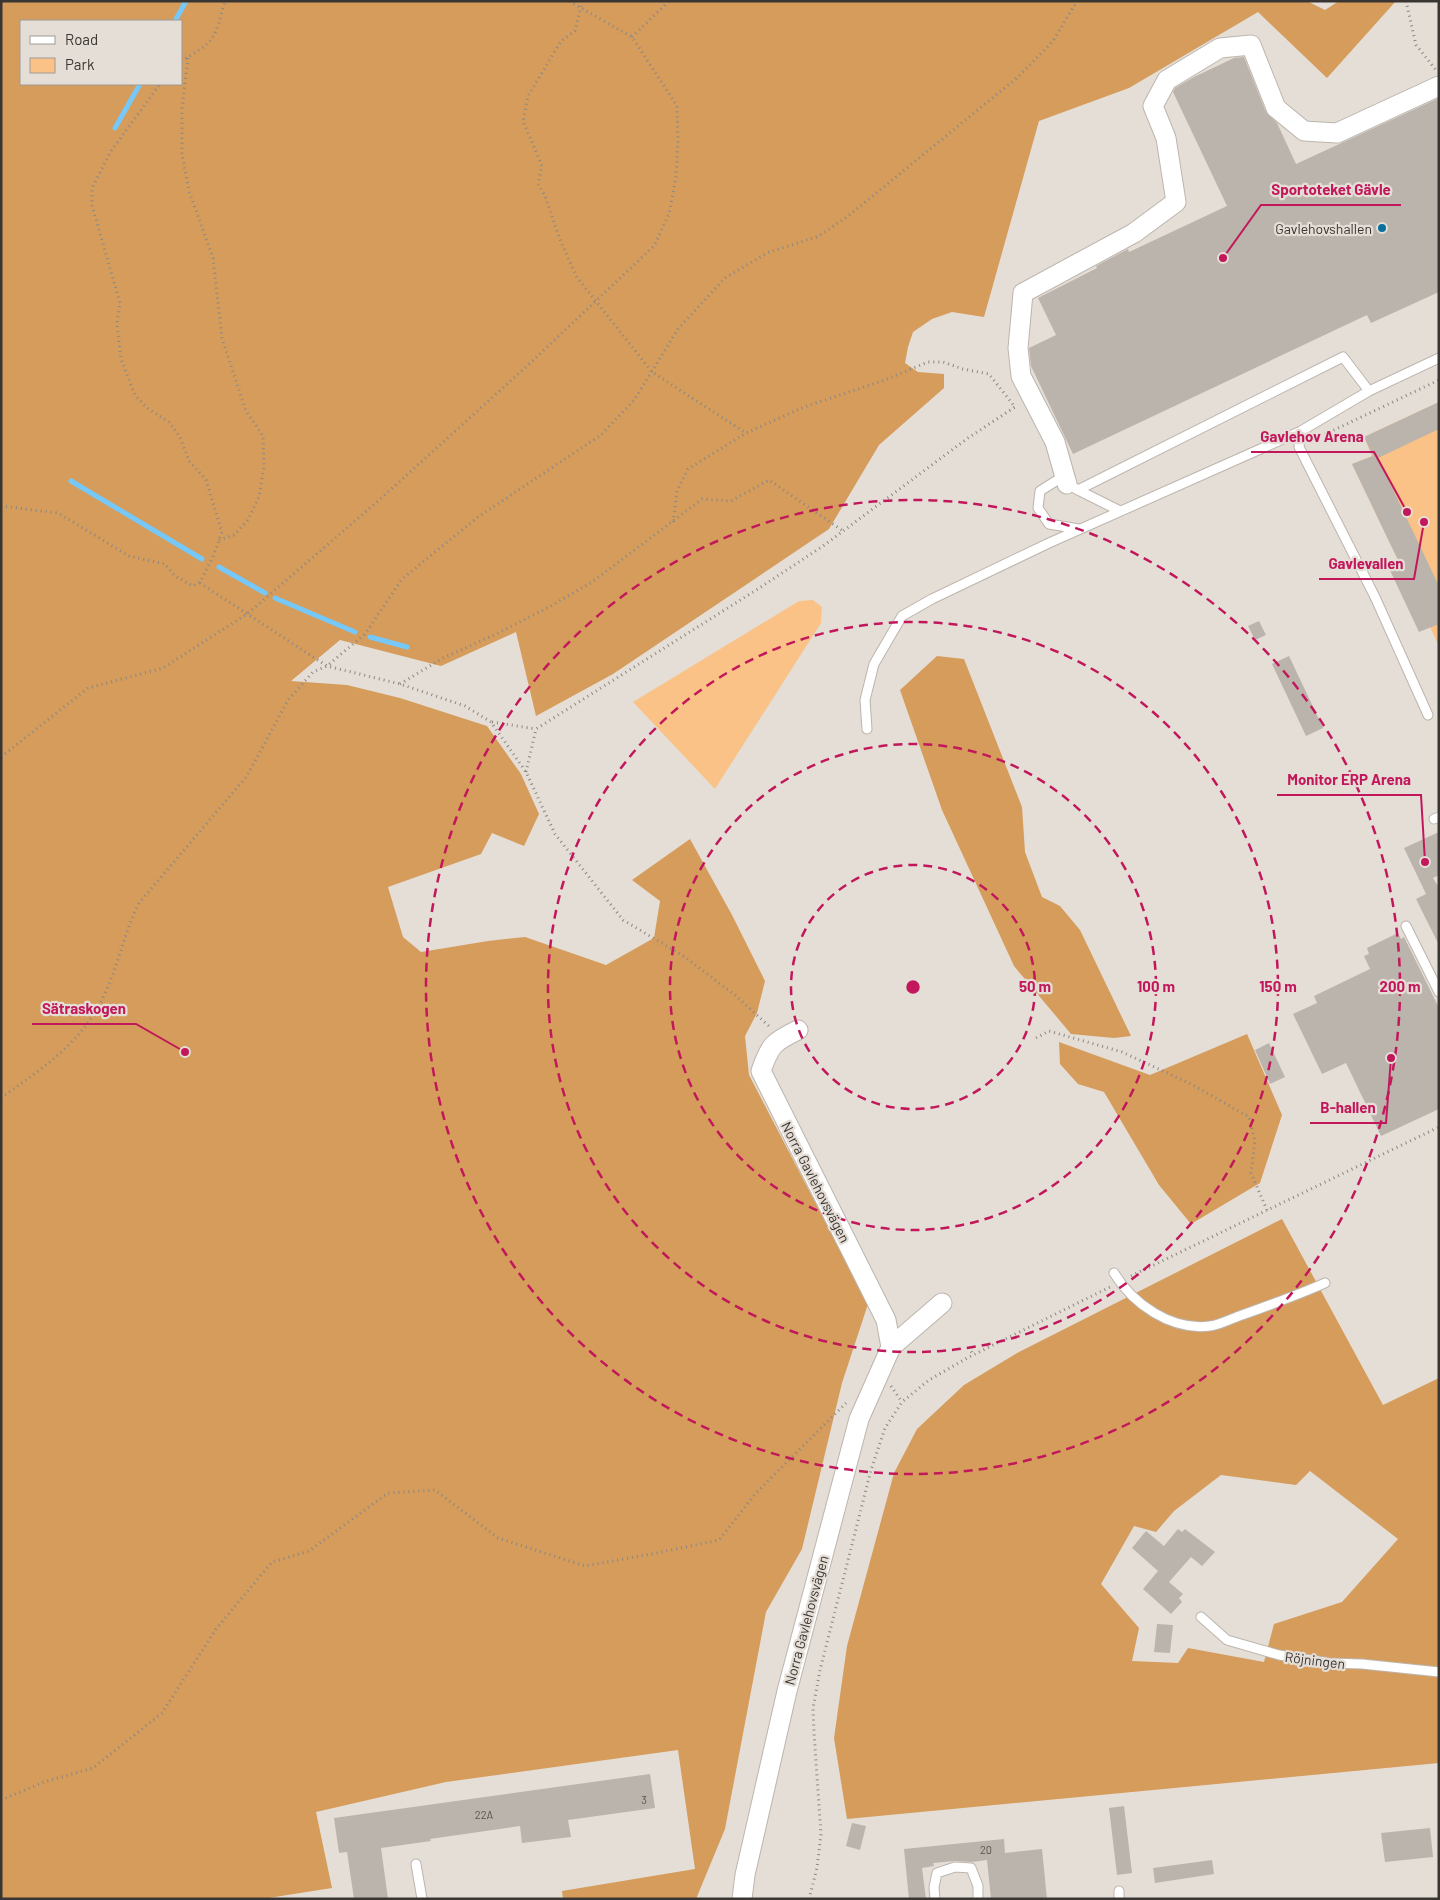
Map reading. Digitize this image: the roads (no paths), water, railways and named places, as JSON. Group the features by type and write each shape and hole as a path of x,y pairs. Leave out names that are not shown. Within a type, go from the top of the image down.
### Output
{"street":[{"path":"1073,487 1055,442 1021,376 1018,348 1023,293 1134,233 1176,202 1166,138 1154,106 1167,80 1220,48 1251,45 1276,108 1304,131 1337,133 1439,86"},
{"name":"Norra Gavlehovsvägen","path":"789,1034 769,1049 761,1071 886,1320 891,1347"},
{"name":"Norra Gavlehovsvägen","path":"742,1899 745,1875 787,1691 859,1419 891,1347 942,1303"}],"lane":[{"path":"1073,487 1343,357 1369,391"},
{"path":"867,729 865,700 874,664 902,616 932,599 1080,529 1301,431 1369,391 1439,358"},
{"path":"1301,431 1299,447 1375,597 1428,715"},
{"path":"1080,529 1049,524 1038,508 1040,491 1059,479 1120,511"},
{"path":"1406,926 1439,992"},
{"path":"1114,1273 1136,1301 1159,1315 1181,1325 1210,1326 1325,1283"},
{"name":"Röjningen","path":"1201,1617 1227,1640 1279,1655 1329,1663 1362,1664 1439,1672"},
{"path":"416,1864 422,1899"},
{"path":"935,1899 934,1887 937,1874 955,1867 971,1868 978,1886 978,1899"}],"waterway":[{"path":"176,20 186,1"},
{"path":"115,128 139,85"},
{"path":"71,481 202,559"},
{"path":"219,567 265,593"},
{"path":"275,598 355,632"},
{"path":"370,637 407,647"}],"place":[{"name":"Gavlehovshallen","path":"1382,228"},
{"name":"Sportoteket Gävle","path":"1223,258"},
{"name":"Gavlehov Arena","path":"1407,512"},
{"name":"Gavlevallen","path":"1424,522"},
{"name":"Monitor ERP Arena","path":"1425,862"},
{"name":"Sätraskogen","path":"185,1052"},
{"name":"B-hallen","path":"1391,1058"}]}
